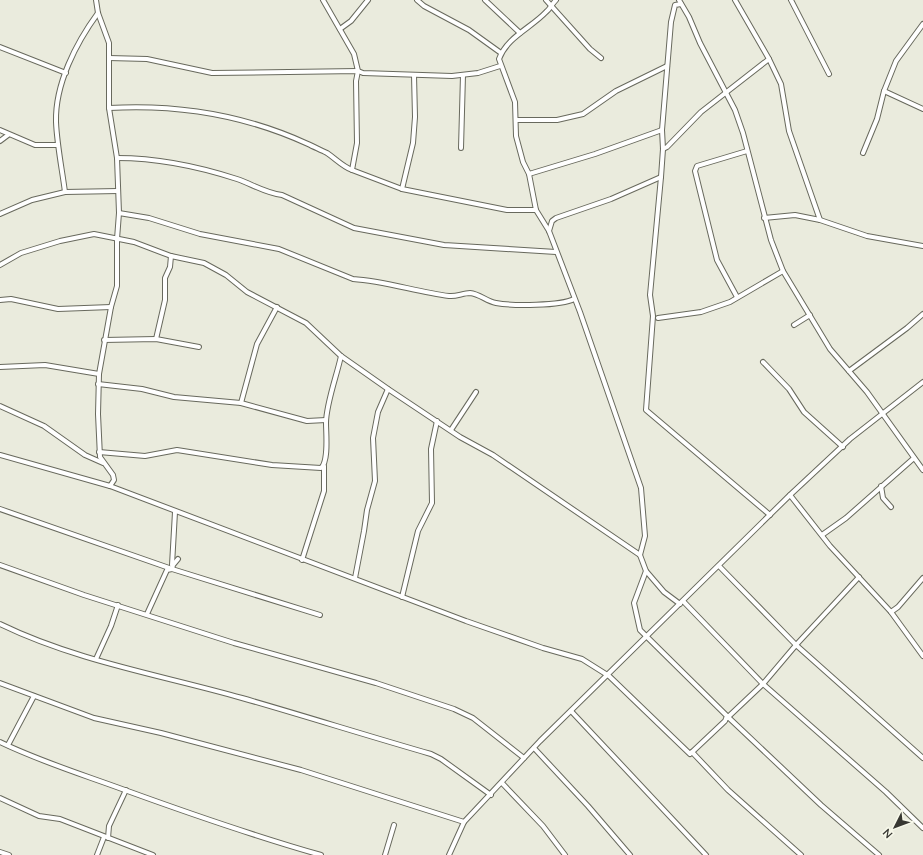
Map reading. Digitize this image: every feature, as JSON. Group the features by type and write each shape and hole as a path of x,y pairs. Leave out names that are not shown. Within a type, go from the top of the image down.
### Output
{"street":[{"path":"96,0 98,13 109,43 109,108 117,158 119,213 117,238 117,286 104,340 98,384 99,452 103,463 114,480 110,486"},
{"path":"323,0 354,54 358,71 356,92 356,148 352,170"},
{"path":"340,29 352,21 368,0"},
{"path":"417,0 424,6 485,40 501,53"},
{"path":"485,0 520,32"},
{"path":"546,0 590,49 601,58"},
{"path":"556,0 546,13 520,32 501,53 499,59 500,66 515,102 517,120 516,136 523,162 529,174 536,210 549,231 641,488 645,536 640,556"},
{"path":"735,0 769,59 781,84 789,132 820,220"},
{"path":"791,0 829,74"},
{"path":"770,515 646,410 653,316 650,295 661,177 663,149 662,130 667,66 671,22 675,5 680,2 690,17 700,43 735,110 764,218 783,271 830,349 867,392 923,470"},
{"path":"65,192 58,145 57,110 66,73 84,31 98,13"},
{"path":"863,153 877,119 884,91 896,61 923,24"},
{"path":"0,47 66,73"},
{"path":"109,58 147,59 212,72 358,71 367,74 452,76 478,73 500,66"},
{"path":"663,149 667,147 701,112 769,59"},
{"path":"517,120 557,120 583,114 616,91 667,66"},
{"path":"402,189 413,143 415,117 414,75"},
{"path":"461,148 463,75"},
{"path":"884,91 923,109"},
{"path":"109,108 148,107 224,115 249,121 308,144 328,154 342,166 402,189 507,210 536,210"},
{"path":"0,130 8,135 35,145 58,145"},
{"path":"529,174 595,154 662,130"},
{"path":"0,141 8,135"},
{"path":"737,297 717,260 695,171 697,166 747,151"},
{"path":"117,158 148,158 194,166 237,179 269,194 282,195 354,228 444,245 556,252"},
{"path":"549,231 552,221 556,218 612,199 661,177"},
{"path":"0,214 32,200 65,192 118,191"},
{"path":"119,213 149,218 200,234 279,249 353,279 366,280 418,292 452,296 459,293 471,293 496,303 520,304 567,302 574,298"},
{"path":"764,218 795,215 820,220 867,236 923,246"},
{"path":"0,265 21,253 60,241 94,234 117,238 134,242 171,256 204,263 226,275 247,292 306,323 341,356 388,389 493,455 640,556 646,571 664,592 682,603 763,684 886,792 923,828"},
{"path":"156,339 165,300 164,278 170,267 171,256"},
{"path":"658,318 701,312 730,302 783,271"},
{"path":"0,300 11,299 58,309 111,307"},
{"path":"240,403 257,344 277,307"},
{"path":"849,371 907,328 923,314"},
{"path":"794,325 810,315"},
{"path":"104,340 156,339 199,347"},
{"path":"302,560 324,491 326,420 341,356"},
{"path":"763,362 790,389 804,412 843,447"},
{"path":"0,367 44,365 99,374"},
{"path":"449,855 464,822 524,758 571,711 609,676 790,495 850,439 923,382"},
{"path":"98,384 142,389 174,397 240,403 307,421 326,420"},
{"path":"354,578 367,510 375,481 373,438 378,412 388,389"},
{"path":"451,430 476,392"},
{"path":"0,406 44,426 85,456 103,463"},
{"path":"402,597 418,531 432,503 430,450 437,421"},
{"path":"99,452 145,456 177,450 272,465 317,469 324,466"},
{"path":"0,455 110,486 175,512 402,597 543,648 582,659 609,676 636,700 688,754 692,752 763,684 796,645 859,577"},
{"path":"822,535 846,518 914,458"},
{"path":"881,486 884,498 891,507"},
{"path":"790,495 822,535 891,612 923,655"},
{"path":"0,509 172,570 320,615"},
{"path":"172,570 175,512"},
{"path":"172,570 173,565 178,559"},
{"path":"0,564 234,643 376,683 454,709 473,718 524,758"},
{"path":"719,566 796,645 923,758"},
{"path":"147,614 166,570 172,570"},
{"path":"646,571 634,603 640,630 646,638 728,718 821,805 879,855"},
{"path":"891,612 898,607 923,578"},
{"path":"96,659 111,626 118,605"},
{"path":"0,624 30,639 96,659 243,698 431,754 441,759 491,794"},
{"path":"0,683 94,718 162,733 301,770 464,822"},
{"path":"8,745 34,696"},
{"path":"571,711 706,855"},
{"path":"0,742 25,754 126,790 280,844 321,855"},
{"path":"534,748 588,806 630,855"},
{"path":"692,752 728,790 801,855"},
{"path":"502,783 543,826 565,855"},
{"path":"97,855 106,837 108,826 126,790"},
{"path":"0,798 39,816 60,819 153,855"},
{"path":"385,855 394,825"},
{"path":"0,852 10,855"}]}
